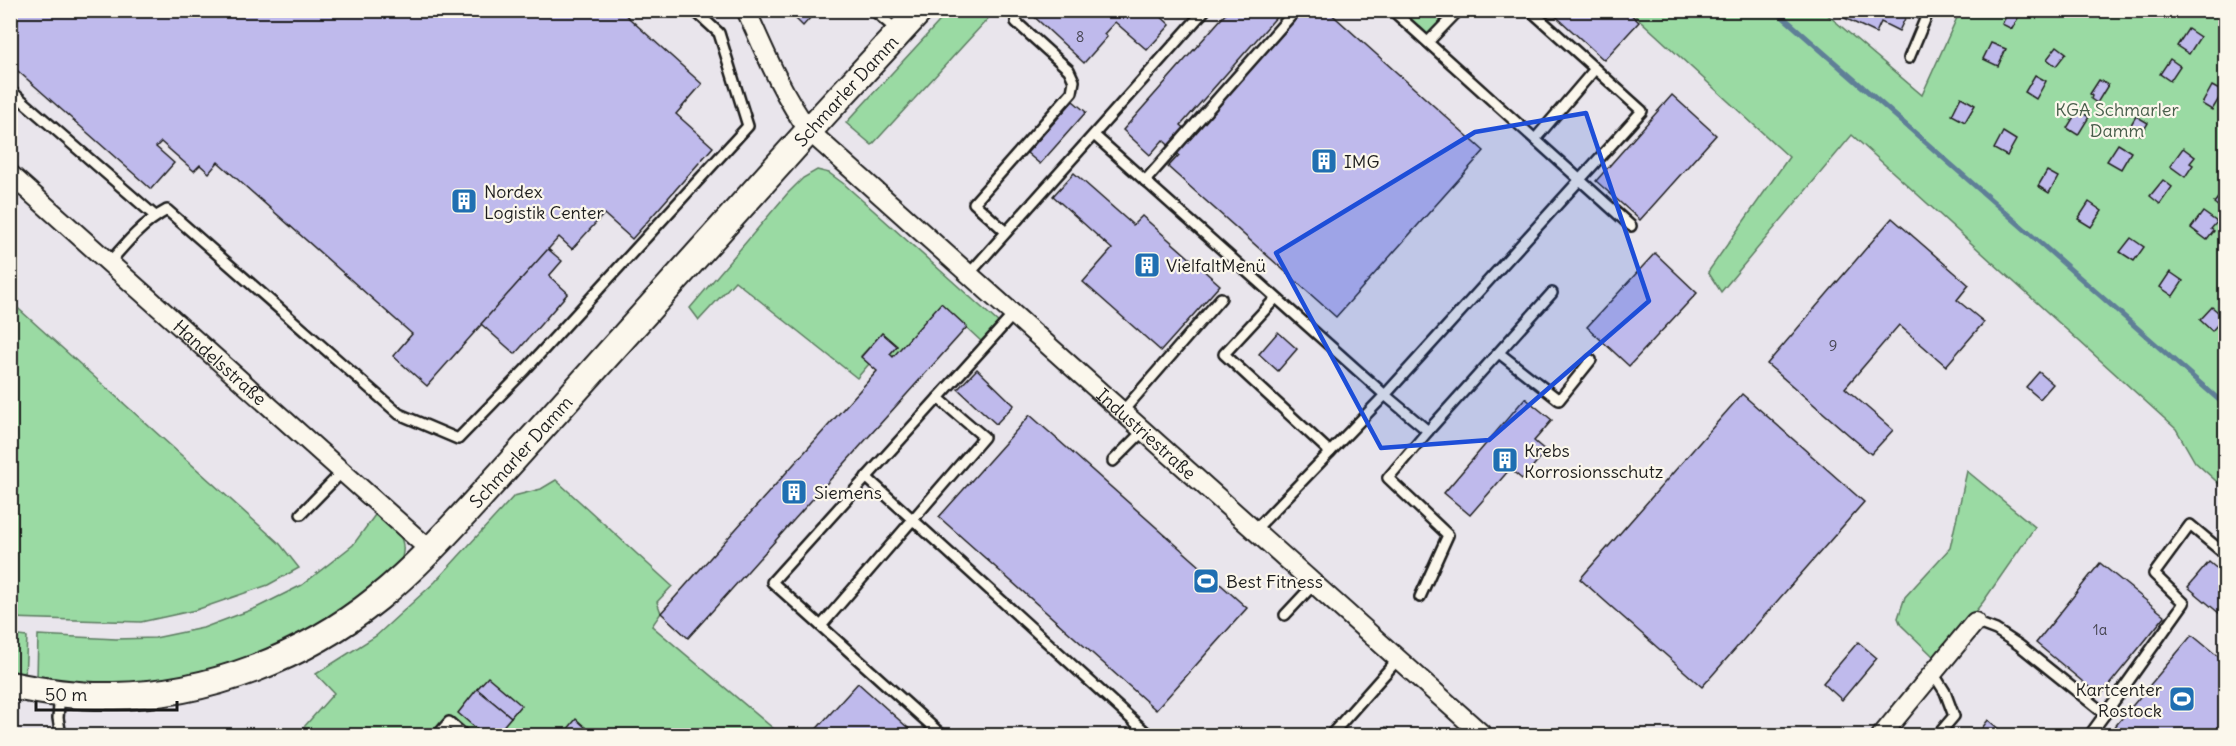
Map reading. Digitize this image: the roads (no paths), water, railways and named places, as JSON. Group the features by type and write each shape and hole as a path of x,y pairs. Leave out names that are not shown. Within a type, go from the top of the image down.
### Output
{"street":[{"name":"Industriestraße","path":"747,10 770,64 796,113 809,131 1484,735"},
{"name":"Schmarler Damm","path":"10,685 60,693 114,696 166,691 209,682 269,664 321,637 377,599 430,551 920,10"},
{"name":"Handelsstraße","path":"10,174 430,551"},
{"path":"1881,735 1975,622"}],"lane":[{"path":"109,263 154,216 167,210 399,414 458,439 526,369 748,126 719,33 694,10"},
{"path":"873,10 899,32"},
{"path":"1006,232 974,203 1072,92 1074,81 1069,70 1016,22 1016,10"},
{"path":"969,274 1205,10"},
{"path":"1145,181 1296,10"},
{"path":"1392,10 1631,226"},
{"path":"1428,42 1459,10"},
{"path":"1254,531 1385,395 1641,111 1530,10"},
{"path":"1909,58 1929,10"},
{"path":"1536,138 1595,69"},
{"path":"10,90 154,216"},
{"path":"1094,135 1275,299 1428,431"},
{"path":"1420,597 1448,535 1388,478 1552,293"},
{"path":"1122,412 1221,298"},
{"path":"1275,299 1224,354 1330,452"},
{"path":"943,735 772,582 1013,315"},
{"path":"1499,353 1559,400 1591,360"},
{"path":"821,626 984,437 938,398"},
{"path":"1113,461 1143,431"},
{"path":"301,514 342,472"},
{"path":"866,477 1150,735"},
{"path":"2089,735 2184,603 2154,574 2190,525 2226,555"},
{"path":"1285,615 1314,584"},
{"path":"1975,622 1996,630 2019,645 2105,714"},
{"path":"1330,735 1392,666"},
{"path":"1933,673 1945,692 1954,716 1937,735"},
{"path":"60,693 58,718 61,735"},
{"path":"437,735 449,722 465,735"}],"waterway":[{"path":"1775,10 2226,406"}],"place":[{"name":"IMG","path":"1324,161"},
{"name":"Nordex Logistik Center","path":"464,201"},
{"name":"VielfaltMenü","path":"1147,265"},
{"name":"Krebs Korrosionsschutz","path":"1505,460"},
{"name":"Siemens","path":"794,492"},
{"name":"Best Fitness","path":"1206,581"},
{"name":"Kartcenter Rostock","path":"2182,699"}],"park label":[{"name":"KGA Schmarler Damm","path":"2117,119"}]}
